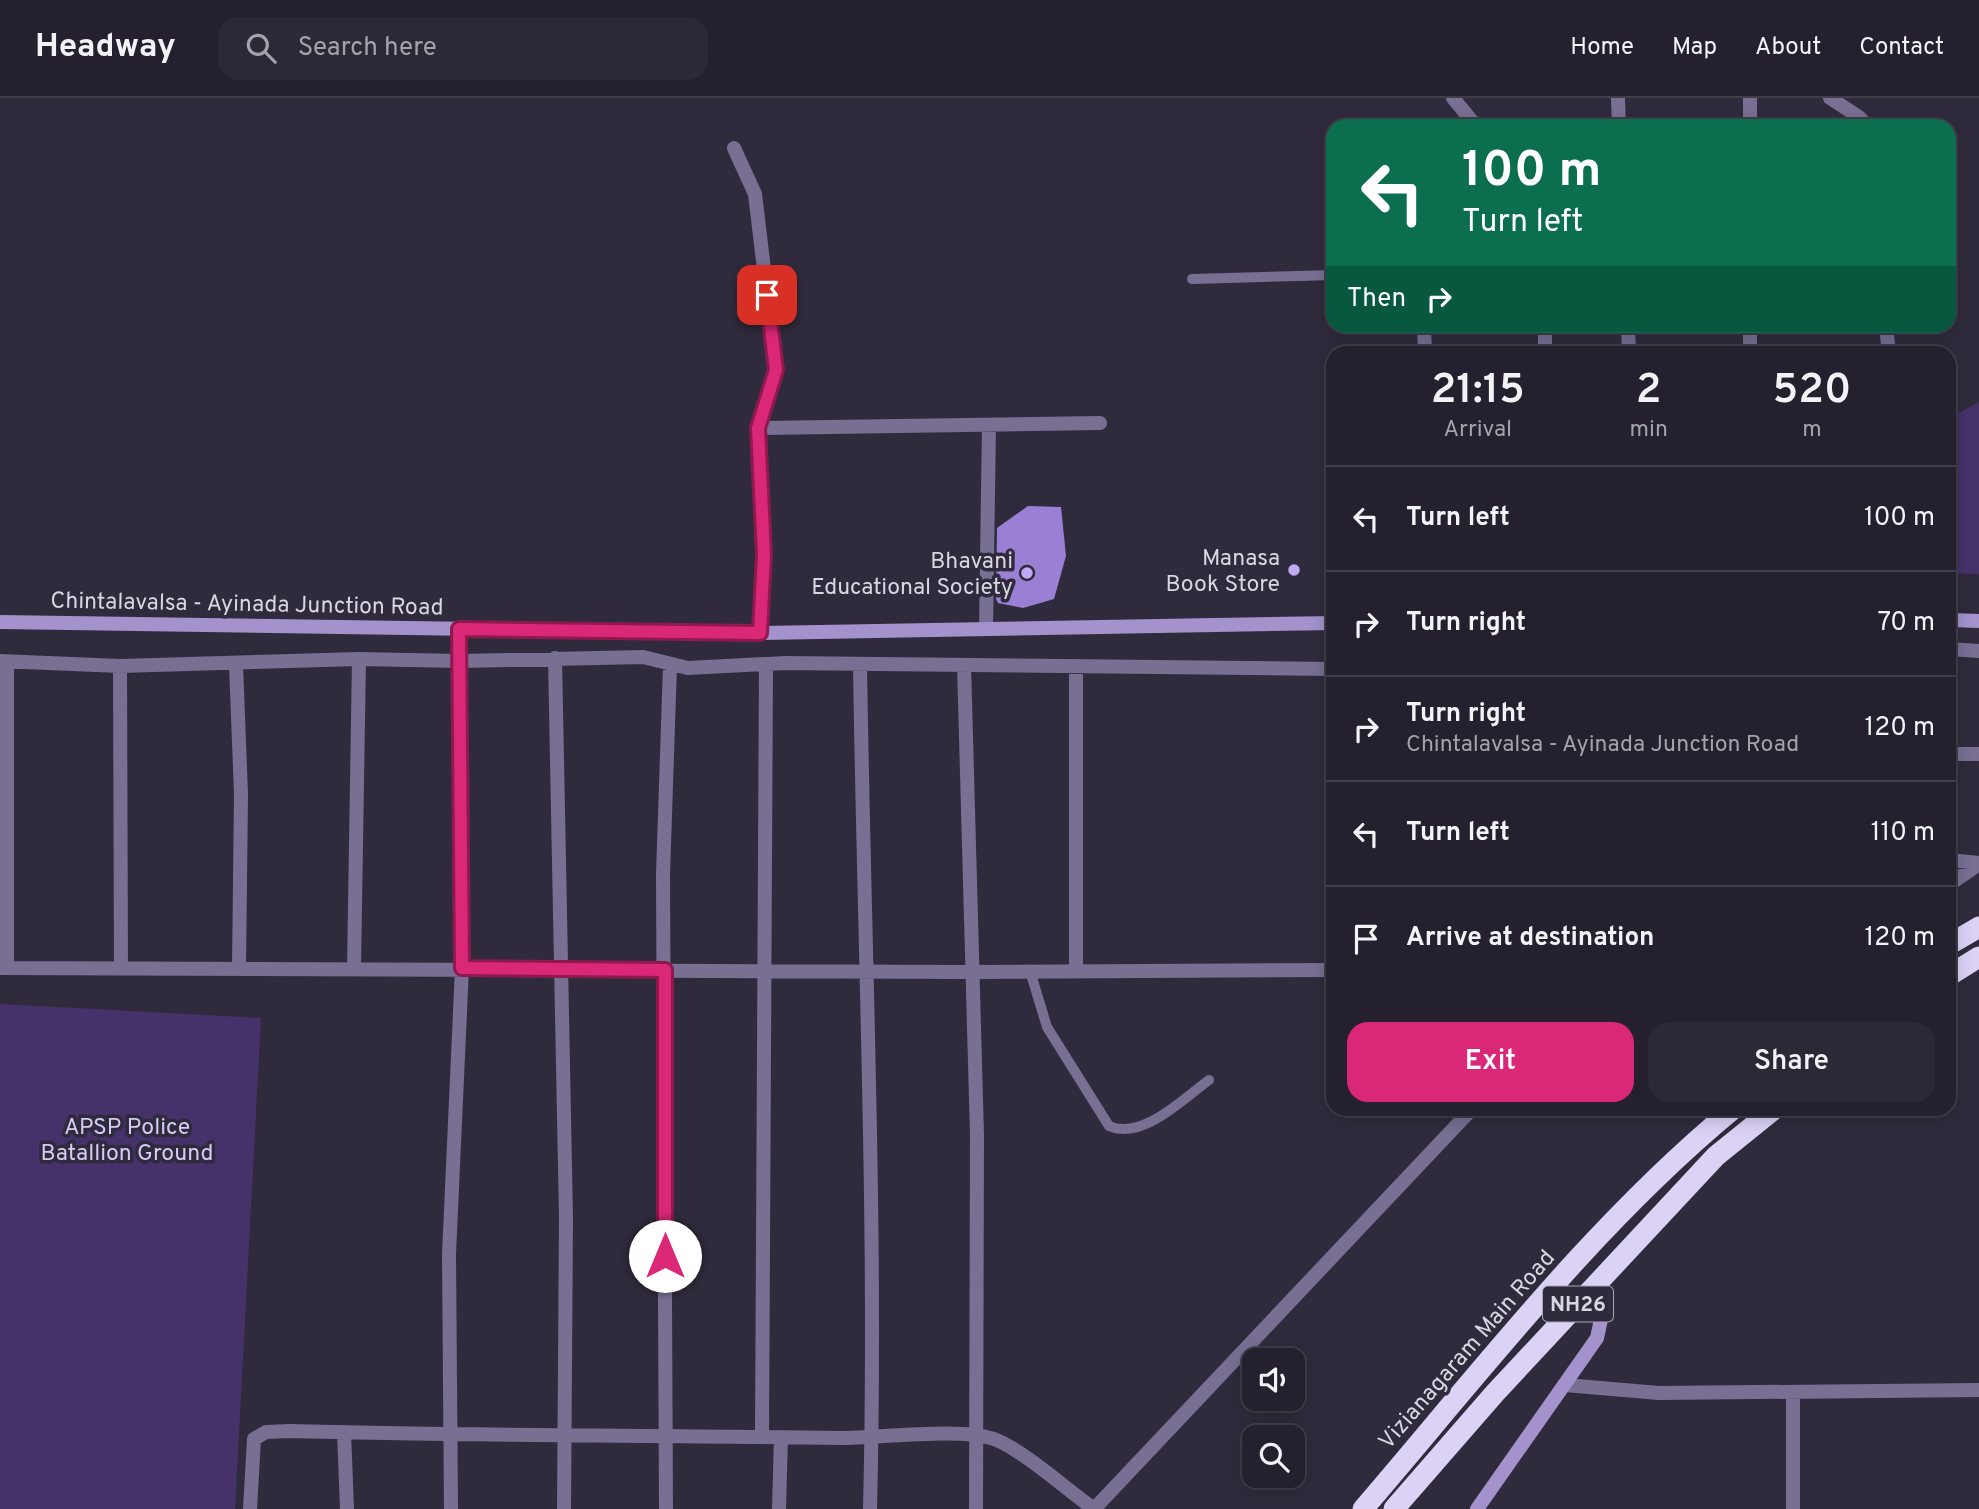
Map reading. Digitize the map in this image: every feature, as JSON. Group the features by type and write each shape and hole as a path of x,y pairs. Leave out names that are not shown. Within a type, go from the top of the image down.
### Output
{"highway":[{"path":"1956,940 1979,927"},
{"path":"1956,971 1979,957"},
{"name":"Vizianagaram Main Road","path":"1363,1509 1578,1260 1690,1144 1725,1116"},
{"name":"NH26","path":"1394,1509 1495,1393 1716,1156 1766,1116"}],"main road":[{"path":"1956,620 1979,621"},
{"name":"Chintalavalsa - Ayinada Junction Road","path":"0,622 760,633 1326,623"},
{"path":"1476,1509 1597,1339 1601,1328 1602,1278"}],"street":[{"path":"1453,98 1470,119"},
{"path":"1750,98 1750,119"},
{"path":"1830,98 1858,119"},
{"path":"1618,99 1619,119"},
{"path":"734,148 755,194 776,370 758,428 764,554 760,633"},
{"path":"758,428 1100,423"},
{"path":"986,629 989,425"},
{"path":"451,1509 449,1254 462,968 459,629"},
{"path":"1956,649 1979,651"},
{"path":"1326,669 860,664 766,664 724,668 670,666 643,657 459,661 359,659 120,666 3,662 4,968 974,972 1326,970"},
{"path":"555,658 566,1436 564,1509"},
{"path":"354,968 359,659"},
{"path":"236,664 241,794 239,968"},
{"path":"762,1437 766,664"},
{"path":"860,664 864,971 872,1168 870,1509"},
{"path":"964,665 977,1135 974,1434 976,1509"},
{"path":"120,666 121,968"},
{"path":"666,1509 663,875 670,666"},
{"path":"1076,666 1076,971"},
{"path":"1956,754 1979,754"},
{"path":"1956,861 1979,864"},
{"path":"1956,880 1979,864"},
{"path":"250,1509 252,1448 258,1434 345,1432 872,1438 974,1434 1007,1446 1094,1509 1465,1116"},
{"path":"1565,1385 1659,1393 1979,1390"},
{"path":"1793,1393 1793,1509"},
{"path":"345,1432 347,1509"},
{"path":"779,1509 781,1437"}],"lane":[{"path":"1192,279 1326,275"},
{"path":"1030,971 1047,1027 1109,1126 1124,1129 1150,1122 1209,1080"}],"green space":[{"path":"1979,402 1979,574 1956,573 1956,415"},
{"name":"APSP Police Batallion Ground","path":"0,1004 261,1018 235,1509 0,1509"}],"building":[{"name":"Bhavani Educational Society","path":"1028,506 1061,507 1066,556 1054,599 1023,608 998,603 996,599 997,528"}],"place":[{"name":"Manasa Book Store","path":"1294,570"},
{"name":"Bhavani Educational Society","path":"1027,573"}],"route":[{"path":"665,1256 665,970 462,968 459,629 760,633 764,554 758,428 776,370 767,295"}]}
